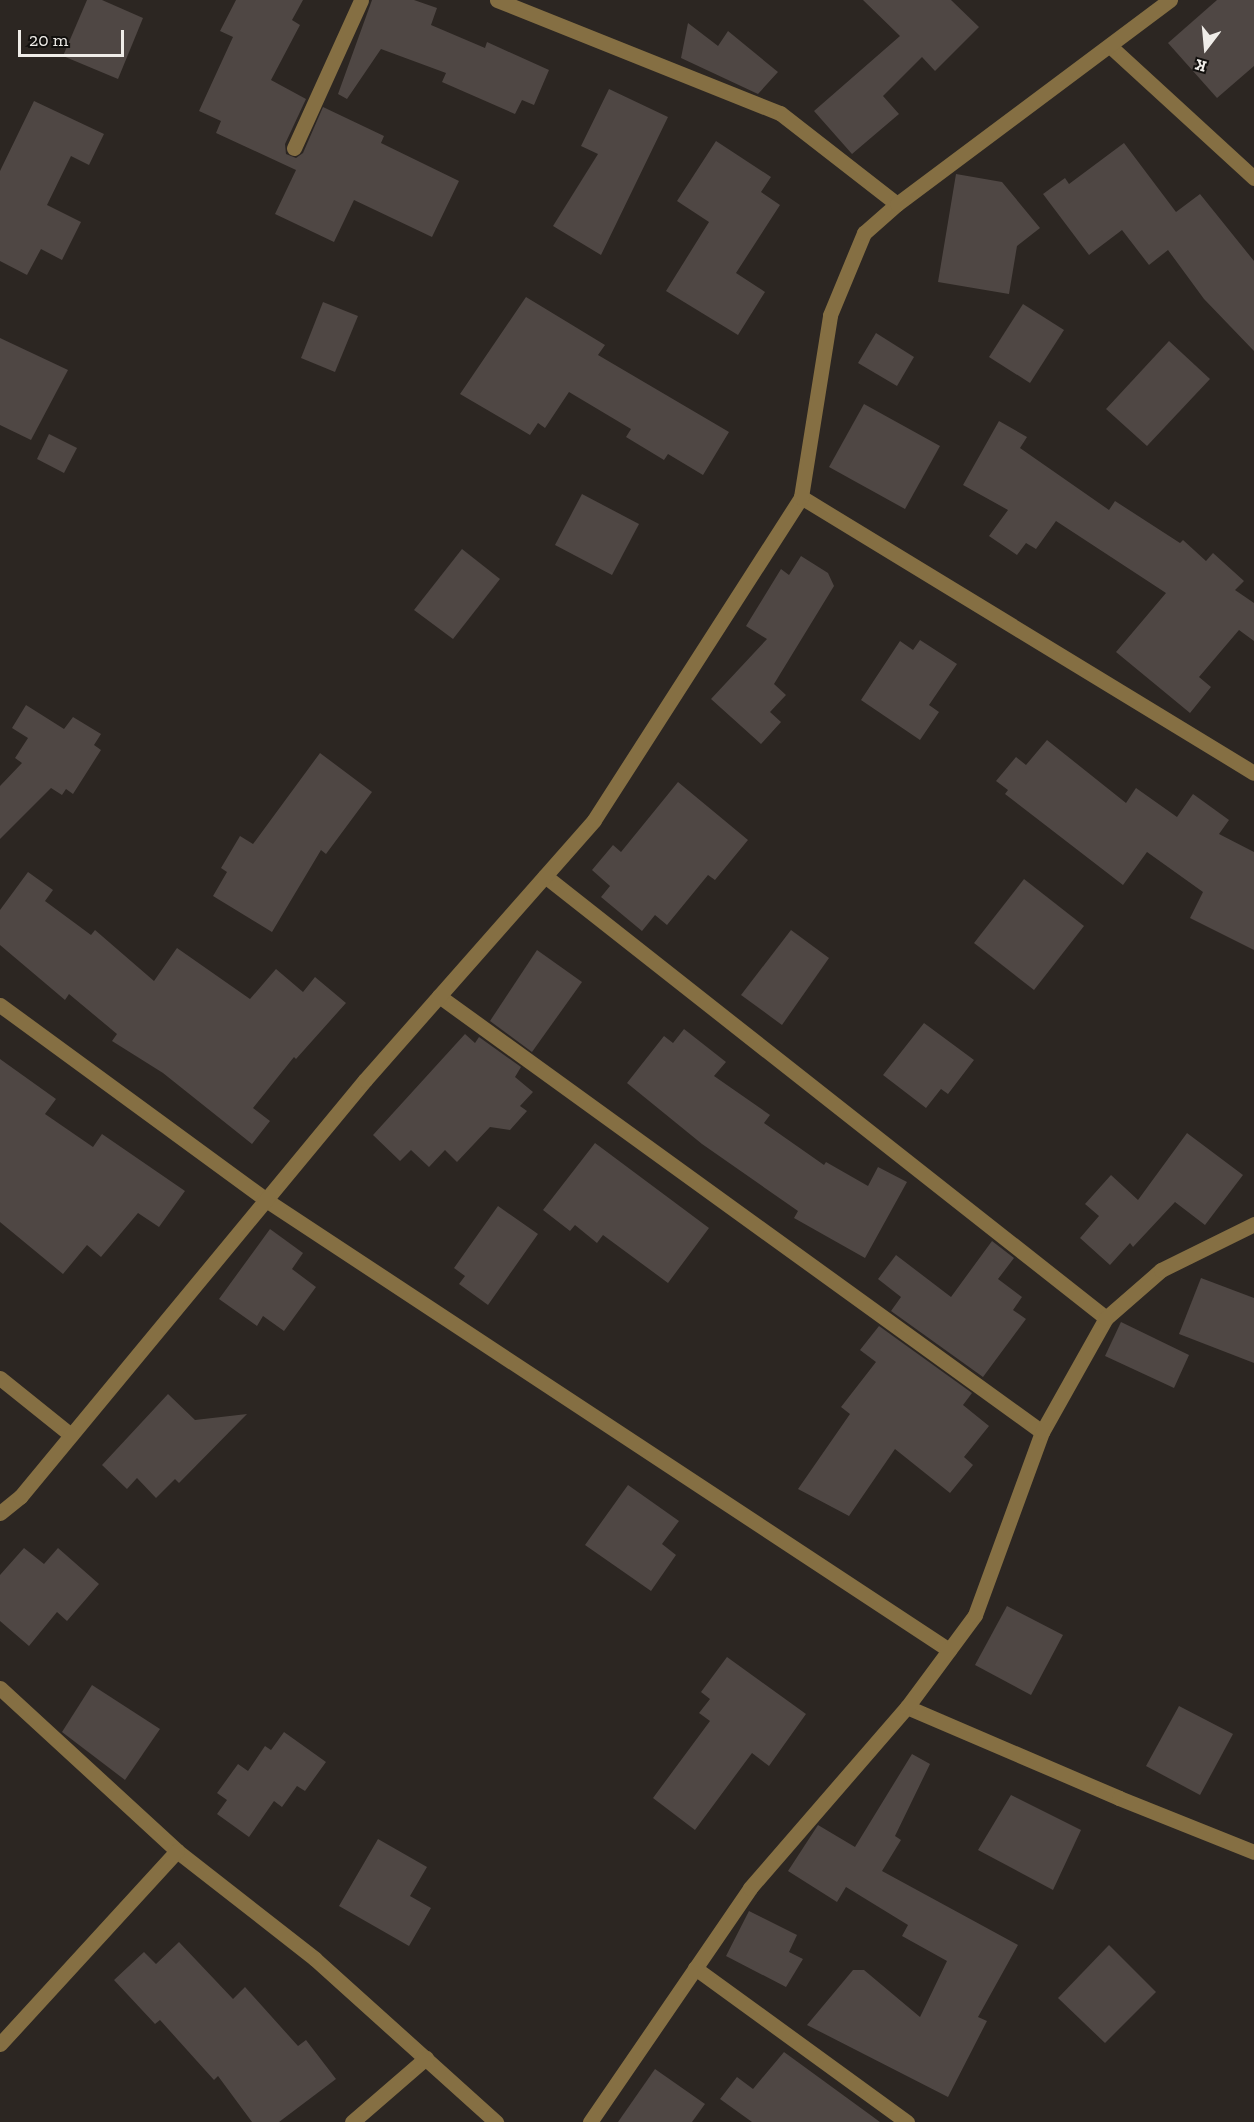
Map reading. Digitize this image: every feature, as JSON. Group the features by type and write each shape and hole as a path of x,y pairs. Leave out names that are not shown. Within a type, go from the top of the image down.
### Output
{"street":[{"path":"294,148 360,0"},
{"path":"497,0 780,113 897,204"},
{"path":"0,1513 20,1497 266,1200 439,996 594,820 801,497 830,315 864,233 897,204 1111,47 1170,0"},
{"path":"1111,47 1254,178"},
{"path":"801,497 1254,773"},
{"path":"545,876 1106,1318"},
{"path":"439,996 1042,1432"},
{"path":"0,1005 266,1200 949,1650"},
{"path":"590,2122 750,1888 907,1707 975,1615 1042,1432 1106,1318 1161,1270 1254,1224"},
{"path":"0,1378 71,1435"},
{"path":"0,1688 177,1851 315,1959 496,2122"},
{"path":"907,1707 1119,1798 1254,1852"},
{"path":"0,2044 177,1851"},
{"path":"695,1968 907,2122"},
{"path":"352,2122 426,2058"}],"building":[{"path":"87,0 102,0 143,18 118,79 63,56"},
{"path":"236,0 303,0 292,20 300,25 271,80 306,99 285,144 286,154 296,158 303,153 323,107 384,136 381,143 459,181 432,237 354,200 334,242 275,214 296,170 216,133 221,121 199,111 233,37 220,31"},
{"path":"372,0 414,0 437,8 431,25 485,48 487,42 549,70 534,105 522,100 515,114 442,82 446,73 381,49 347,99 338,94"},
{"path":"863,0 951,0 979,27 935,71 922,57 883,96 899,114 852,154 814,111 900,36"},
{"path":"1217,0 1254,0 1254,66 1217,98 1168,43"},
{"path":"688,23 718,46 728,31 778,72 758,94 681,58"},
{"path":"609,89 668,117 601,255 553,226 598,154 581,146"},
{"path":"34,101 104,134 89,165 71,156 47,205 81,222 62,260 41,249 27,275 0,261 0,171"},
{"path":"716,141 771,177 761,192 780,205 736,273 765,292 738,335 666,291 709,222 677,201"},
{"path":"1124,143 1176,212 1200,194 1254,261 1254,351 1204,299 1168,250 1149,265 1122,230 1089,255 1043,194 1065,178 1069,184"},
{"path":"956,174 1002,182 1040,228 1017,246 1009,294 938,282"},
{"path":"526,297 605,345 598,355 729,432 703,475 668,454 664,460 626,437 631,429 569,392 545,428 538,423 530,435 460,394"},
{"path":"323,302 358,316 335,372 301,358"},
{"path":"1023,304 1064,330 1030,383 989,357"},
{"path":"876,333 914,357 897,386 858,363"},
{"path":"0,338 68,370 31,440 0,425"},
{"path":"1169,341 1210,379 1147,446 1106,409"},
{"path":"864,404 940,446 905,509 829,467"},
{"path":"999,421 1027,437 1020,448 1109,510 1115,501 1180,543 1183,540 1206,561 1213,553 1244,581 1235,590 1254,603 1254,641 1239,630 1199,677 1211,687 1190,713 1116,652 1166,593 1056,521 1036,549 1026,543 1017,555 989,536 1008,510 963,485"},
{"path":"49,434 77,448 64,473 37,459"},
{"path":"582,494 639,524 612,575 555,545"},
{"path":"462,549 500,579 453,639 414,610"},
{"path":"801,556 828,573 834,586 774,684 786,695 770,712 781,722 761,744 711,699 767,639 746,626 781,569 789,575"},
{"path":"920,640 957,664 929,705 939,712 920,740 861,700 900,641 913,650"},
{"path":"26,705 64,729 73,717 101,734 94,745 101,750 73,794 66,789 62,795 51,788 0,839 0,786 22,763 15,758 28,738 12,728"},
{"path":"1047,740 1126,803 1136,788 1177,817 1193,794 1229,820 1219,834 1254,852 1254,950 1190,918 1203,892 1147,852 1123,885 1005,794 1008,790 996,781 1016,757 1026,765"},
{"path":"320,753 372,792 326,854 321,850 272,932 213,896 227,872 221,868 240,836 253,844"},
{"path":"678,782 748,840 715,880 708,875 667,925 655,915 642,931 601,897 610,886 592,870 613,845 621,852"},
{"path":"28,872 53,890 45,901 91,935 95,930 154,981 177,948 250,999 276,969 303,992 315,977 346,1003 296,1059 294,1057 253,1108 270,1121 252,1144 163,1073 112,1041 117,1034 69,994 65,1000 0,945 0,910"},
{"path":"1024,879 1084,926 1034,990 974,943"},
{"path":"791,930 829,958 782,1025 741,995"},
{"path":"537,950 582,982 532,1052 490,1021"},
{"path":"924,1023 974,1060 948,1094 941,1089 926,1108 883,1075"},
{"path":"684,1029 726,1062 714,1076 770,1115 764,1123 824,1165 826,1162 868,1186 878,1167 907,1182 865,1258 794,1218 798,1211 702,1144 627,1083 664,1036 673,1043"},
{"path":"465,1034 475,1043 479,1037 521,1067 515,1077 533,1092 520,1106 527,1111 510,1130 490,1127 457,1162 445,1150 429,1167 411,1150 400,1161 373,1135"},
{"path":"0,1059 56,1099 45,1114 93,1147 102,1134 185,1191 159,1227 138,1213 101,1257 87,1245 63,1274 0,1222"},
{"path":"1187,1133 1243,1175 1205,1225 1175,1202 1133,1247 1130,1243 1110,1265 1080,1238 1099,1216 1085,1204 1111,1175 1138,1200"},
{"path":"595,1143 709,1228 668,1283 603,1235 597,1243 575,1225 570,1231 543,1210"},
{"path":"498,1206 538,1234 488,1305 459,1284 465,1276 454,1268"},
{"path":"270,1229 303,1253 292,1269 316,1287 284,1331 263,1316 257,1326 219,1299"},
{"path":"992,1241 1014,1258 998,1279 1022,1297 1013,1310 1026,1319 983,1377 891,1311 901,1297 878,1279 896,1255 951,1297"},
{"path":"1201,1278 1254,1298 1254,1363 1179,1334"},
{"path":"1121,1322 1189,1355 1174,1388 1105,1356"},
{"path":"879,1326 972,1393 963,1405 989,1426 964,1457 973,1465 950,1493 895,1449 849,1516 798,1489 850,1414 841,1407 876,1362 860,1350"},
{"path":"168,1394 195,1420 247,1414 179,1483 175,1479 156,1498 137,1478 127,1489 102,1465"},
{"path":"628,1485 679,1521 662,1544 676,1555 651,1591 585,1545"},
{"path":"24,1548 44,1564 58,1548 99,1584 67,1621 57,1612 29,1646 0,1621 0,1575"},
{"path":"1007,1606 1063,1635 1031,1695 975,1665"},
{"path":"727,1657 806,1714 769,1766 752,1753 695,1830 653,1798 710,1721 699,1713 710,1699 701,1692"},
{"path":"92,1685 160,1729 125,1780 62,1732"},
{"path":"1179,1706 1233,1734 1200,1795 1146,1766"},
{"path":"284,1732 326,1762 305,1791 297,1786 282,1807 274,1801 249,1837 217,1814 227,1800 217,1793 238,1764 248,1771 265,1746 271,1750"},
{"path":"912,1754 930,1764 895,1836 901,1840 882,1871 1018,1945 978,2017 987,2021 948,2097 807,2025 853,1970 864,1970 920,2017 947,1961 902,1936 908,1925 846,1887 837,1902 788,1871 818,1825 855,1847"},
{"path":"1011,1795 1081,1830 1053,1890 978,1850"},
{"path":"378,1839 427,1867 410,1896 431,1908 409,1946 339,1906"},
{"path":"749,1911 797,1935 789,1952 803,1959 786,1987 726,1956"},
{"path":"179,1942 233,1999 245,1987 298,2046 306,2040 336,2079 279,2122 252,2122 218,2076 214,2080 160,2020 155,2024 114,1980 144,1952 156,1964"},
{"path":"1109,1945 1156,1992 1105,2043 1058,1998"},
{"path":"784,2052 880,2122 752,2122 720,2099 737,2077 753,2089"},
{"path":"655,2069 705,2104 692,2122 618,2122"}]}
